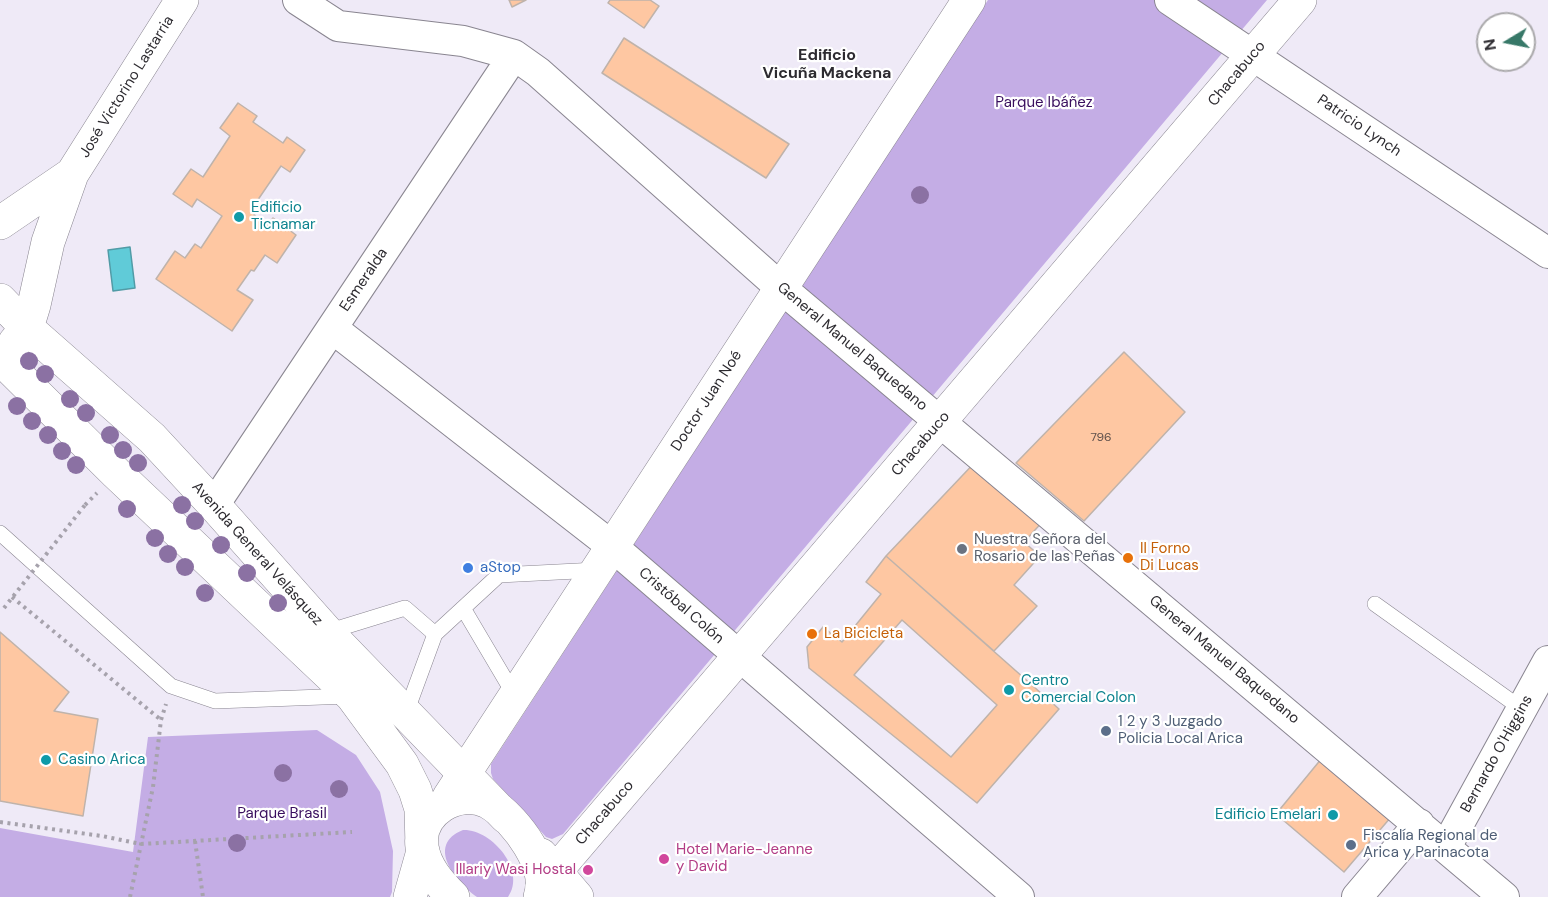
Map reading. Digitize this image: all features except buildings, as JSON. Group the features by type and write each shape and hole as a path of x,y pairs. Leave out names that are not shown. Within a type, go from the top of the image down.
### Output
{"main road":[{"name":"José Victorino Lastarria","path":"0,358 27,328 48,242 72,174 182,0"},
{"name":"Doctor Juan Noé","path":"423,849 423,831 428,819 445,803 969,0"},
{"name":"Chacabuco","path":"546,885 1300,0"},
{"name":"José Victorino Lastarria","path":"0,223 72,174"},
{"name":"Avenida General Velásquez","path":"0,300 27,328 152,438 327,632 516,827"},
{"name":"Avenida General Velásquez","path":"0,358 116,473 352,696 402,764 415,790 421,809 423,849"},
{"path":"445,803 461,799 477,799 488,803 516,827 538,861 546,885 577,897"},
{"path":"410,897 423,849"},
{"path":"423,849 431,871 453,897"}],"street":[{"name":"General Manuel Baquedano","path":"298,0 338,26 463,41 514,55 538,72 782,288 1504,897"},
{"name":"Patricio Lynch","path":"1170,0 1548,253"},
{"name":"Esmeralda","path":"214,505 514,55"},
{"name":"Cristóbal Colón","path":"332,328 605,558 740,656 1019,897"},
{"name":"Bernardo O'Higgins","path":"1446,847 1548,661"},
{"path":"1357,897 1419,824"}],"lane":[{"path":"0,533 171,686 214,701 352,696"},
{"path":"406,713 435,634 499,575 605,558"},
{"path":"1375,604 1522,709"},
{"path":"327,632 405,608 435,634"},
{"path":"463,608 515,696"}],"path":[{"path":"4,608 85,505"},
{"path":"12,597 161,720"},
{"path":"130,897 153,788 161,720 168,700"},
{"path":"0,822 102,836 141,844 352,832"},
{"path":"195,841 203,897"}],"green space":[{"name":"Parque Ibáñez","path":"988,0 1267,0 563,834 552,839 546,837 493,779 491,764"},
{"name":"Parque Brasil","path":"317,730 356,755 380,792 393,851 390,897 0,897 0,828 133,852 148,737"},
{"path":"463,830 485,836 504,853 513,875 513,887 508,897 477,897 453,873 445,854 446,845 452,837"}],"water":[{"path":"130,247 135,288 113,291 108,250"}],"place":[{"name":"Edificio Ticnamar","path":"239,217"},
{"name":"Nuestra Señora del Rosario de las Peñas","path":"962,549"},
{"name":"Il Forno Di Lucas","path":"1128,558"},
{"name":"aStop","path":"468,568"},
{"name":"La Bicicleta","path":"812,634"},
{"name":"Centro Comercial Colon","path":"1009,690"},
{"name":"1 2 y 3 Juzgado Policia Local Arica","path":"1106,731"},
{"name":"Casino Arica","path":"46,760"},
{"name":"Edificio Emelari","path":"1333,815"},
{"name":"Fiscalía Regional de Arica y Parinacota","path":"1351,845"},
{"name":"Hotel Marie-Jeanne y David","path":"664,859"},
{"name":"Illariy Wasi Hostal","path":"588,870"}],"district":[{"name":"Edificio Vicuña Mackena","path":"827,65"}]}
